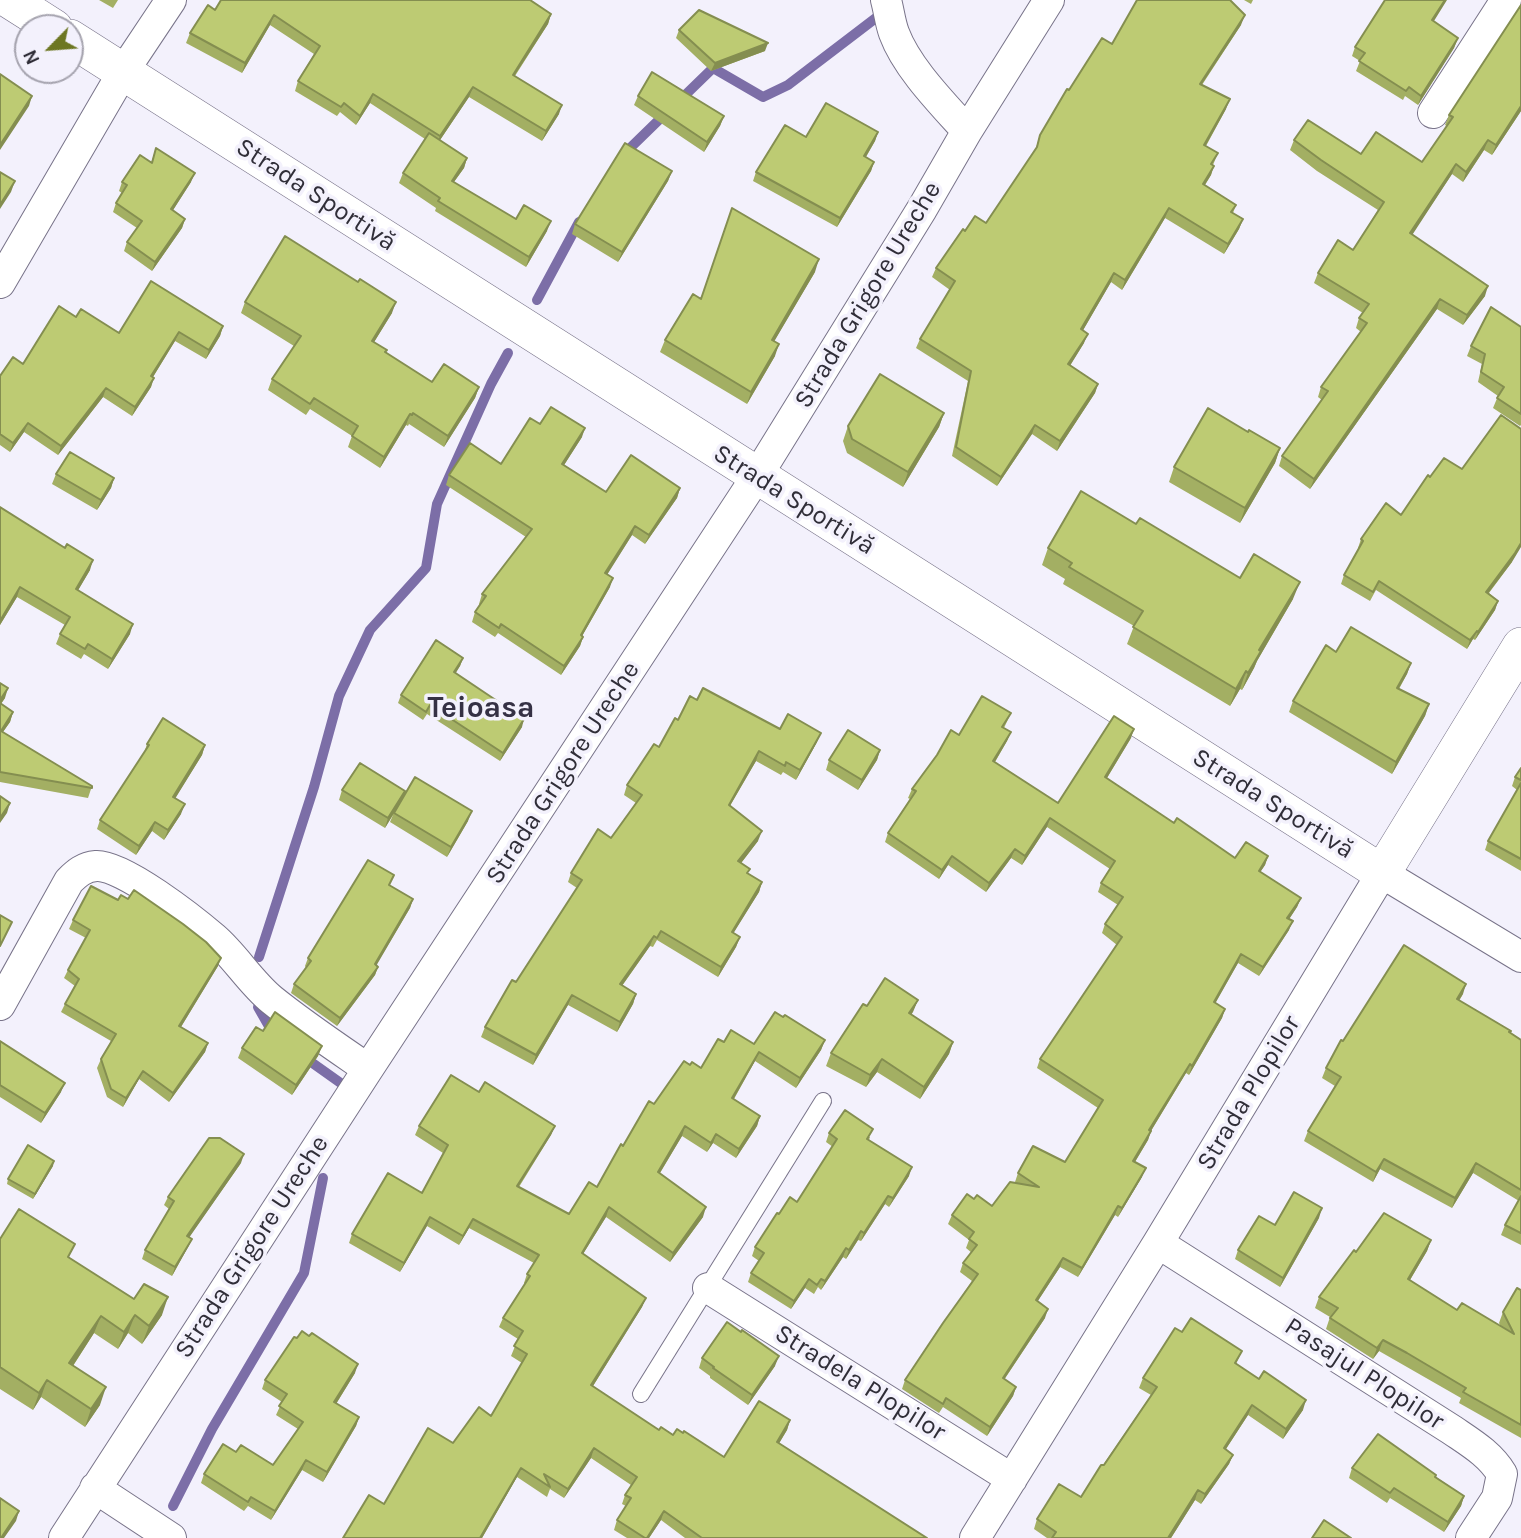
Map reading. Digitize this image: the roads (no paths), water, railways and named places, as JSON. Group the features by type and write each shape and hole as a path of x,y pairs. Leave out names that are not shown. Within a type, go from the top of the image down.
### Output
{"street":[{"path":"10,0 32,14"},
{"path":"0,284 123,72 171,0"},
{"path":"886,0 900,47 967,131"},
{"name":"Strada Grigore Ureche","path":"64,1538 757,476 1049,0"},
{"path":"1433,113 1506,0"},
{"name":"Strada Sportivă","path":"84,47 1382,873 1521,957"},
{"name":"Strada Plopilor","path":"975,1538 1521,646"},
{"path":"0,1005 69,881 79,871 100,865 118,871 196,924 214,938 270,998 368,1069"},
{"name":"Pasajul Plopilor","path":"1158,1243 1452,1430 1495,1462 1502,1474 1497,1498 1472,1538"},
{"name":"Stradela Plopilor","path":"708,1288 1012,1479"},
{"path":"95,1488 171,1538"}],"lane":[{"path":"641,1394 823,1101"}],"waterway":[{"path":"678,102 713,68 763,97 788,85 885,11"},
{"path":"624,157 666,113"},
{"path":"537,300 579,222"},
{"path":"259,957 314,787 339,696 370,630 426,568 437,504 491,384 508,353"},
{"path":"258,1007 274,1035"},
{"path":"304,1057 342,1084"},
{"path":"173,1506 212,1429 304,1273 323,1178"}],"district":[{"name":"Teioasa","path":"481,708"}]}
